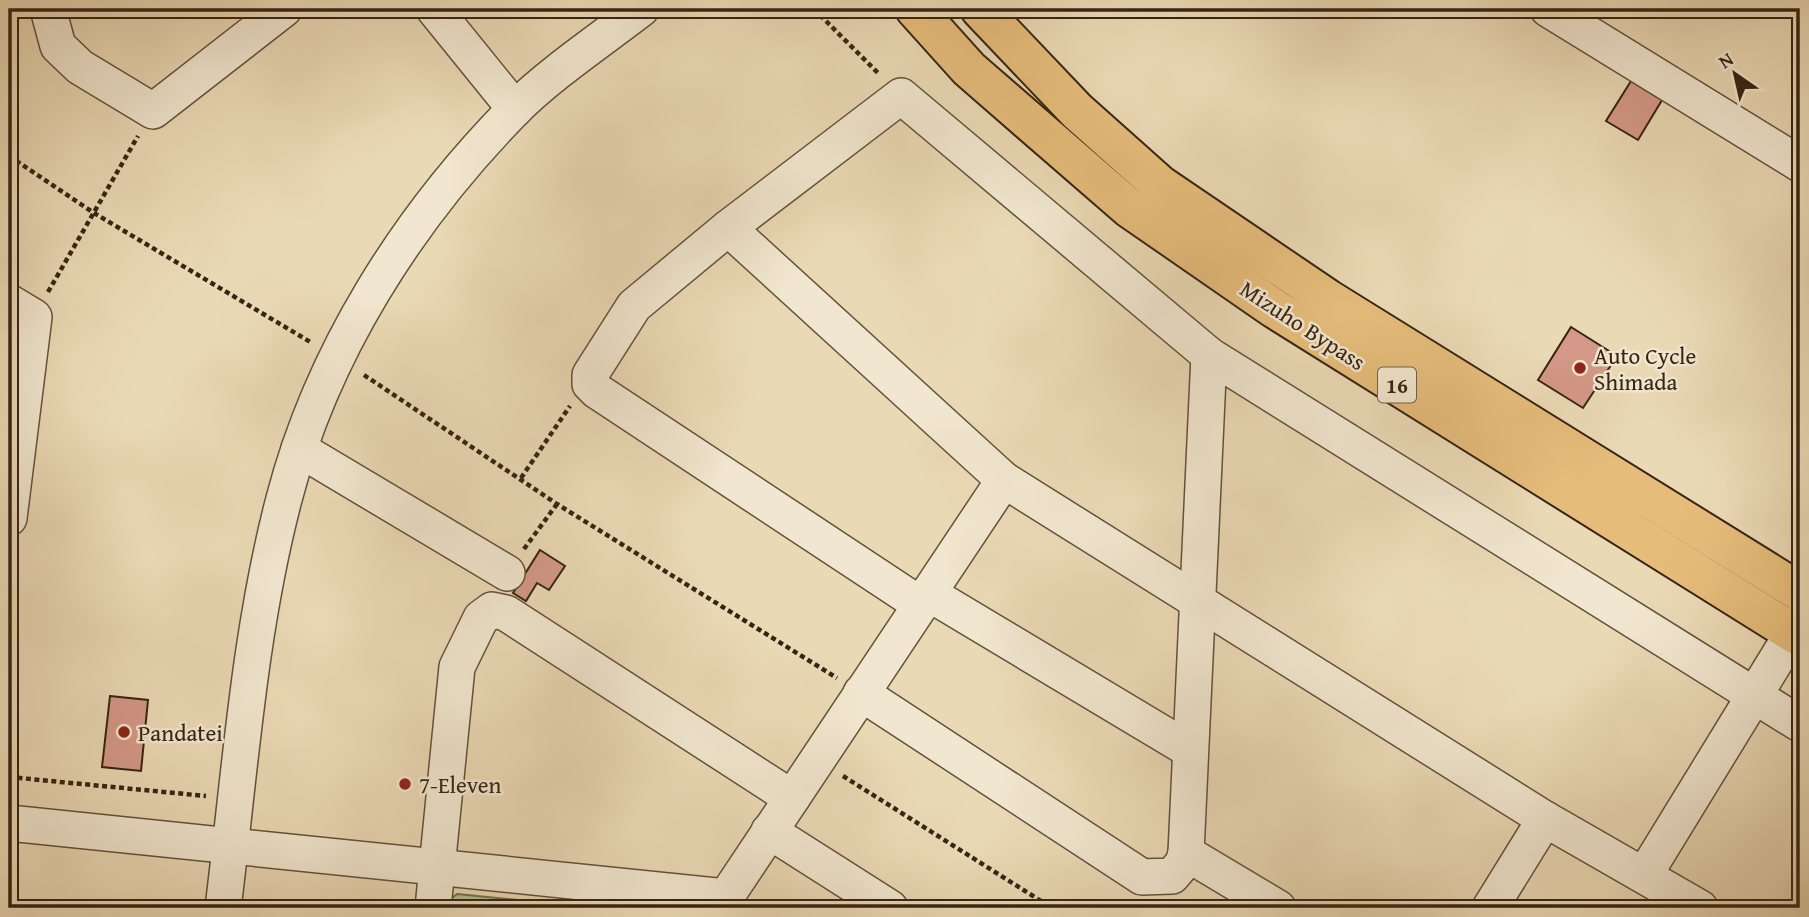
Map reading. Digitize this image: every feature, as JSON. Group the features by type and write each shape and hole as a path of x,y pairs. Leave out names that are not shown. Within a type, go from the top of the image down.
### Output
{"highway":[{"name":"Mizuho Bypass","path":"915,9 968,69 1129,208 1275,309 1798,630"},
{"name":"Mizuho Bypass","path":"980,9 1077,111 1160,185 1328,299 1800,592"}],"street":[{"path":"48,9 58,46 80,67 153,111 284,9"},
{"path":"434,9 515,109"},
{"path":"223,908 272,551 299,449 337,358 366,300 418,223 515,109 603,20 641,9"},
{"path":"1548,9 1800,164"},
{"path":"1191,750 925,599 597,391 590,384 590,375 634,306 901,96 1209,355 1800,724"},
{"path":"729,229 1004,480 1545,819 1700,908"},
{"path":"9,518 21,309"},
{"path":"861,694 1142,877 1172,876 1183,863 1186,853 1209,355"},
{"path":"299,449 507,573"},
{"path":"9,823 729,903 769,831 1004,480"},
{"path":"433,908 457,667 481,618 492,610 506,613 792,798"},
{"path":"1645,874 1753,694 1798,630"},
{"path":"1490,908 1545,819"},
{"path":"769,831 890,908"},
{"path":"1186,853 1278,908"}],"path":[{"path":"814,9 901,96"},
{"path":"21,309 94,213 153,111"},
{"path":"9,156 94,213 337,358 557,503 861,694"},
{"path":"521,478 590,375"},
{"path":"817,760 1052,908"},
{"path":"9,776 236,799"}],"green space":[{"path":"457,894 599,908 447,908 448,901"}],"building":[{"path":"1631,81 1662,100 1638,140 1606,121"},
{"path":"1571,327 1617,356 1583,408 1538,380"},
{"path":"540,550 565,566 549,590 537,583 526,601 513,593"},
{"path":"110,696 148,700 141,771 102,767"}],"place":[{"name":"Auto Cycle Shimada","path":"1580,368"},
{"name":"Pandatei","path":"124,732"},
{"name":"7-Eleven","path":"405,784"}]}
